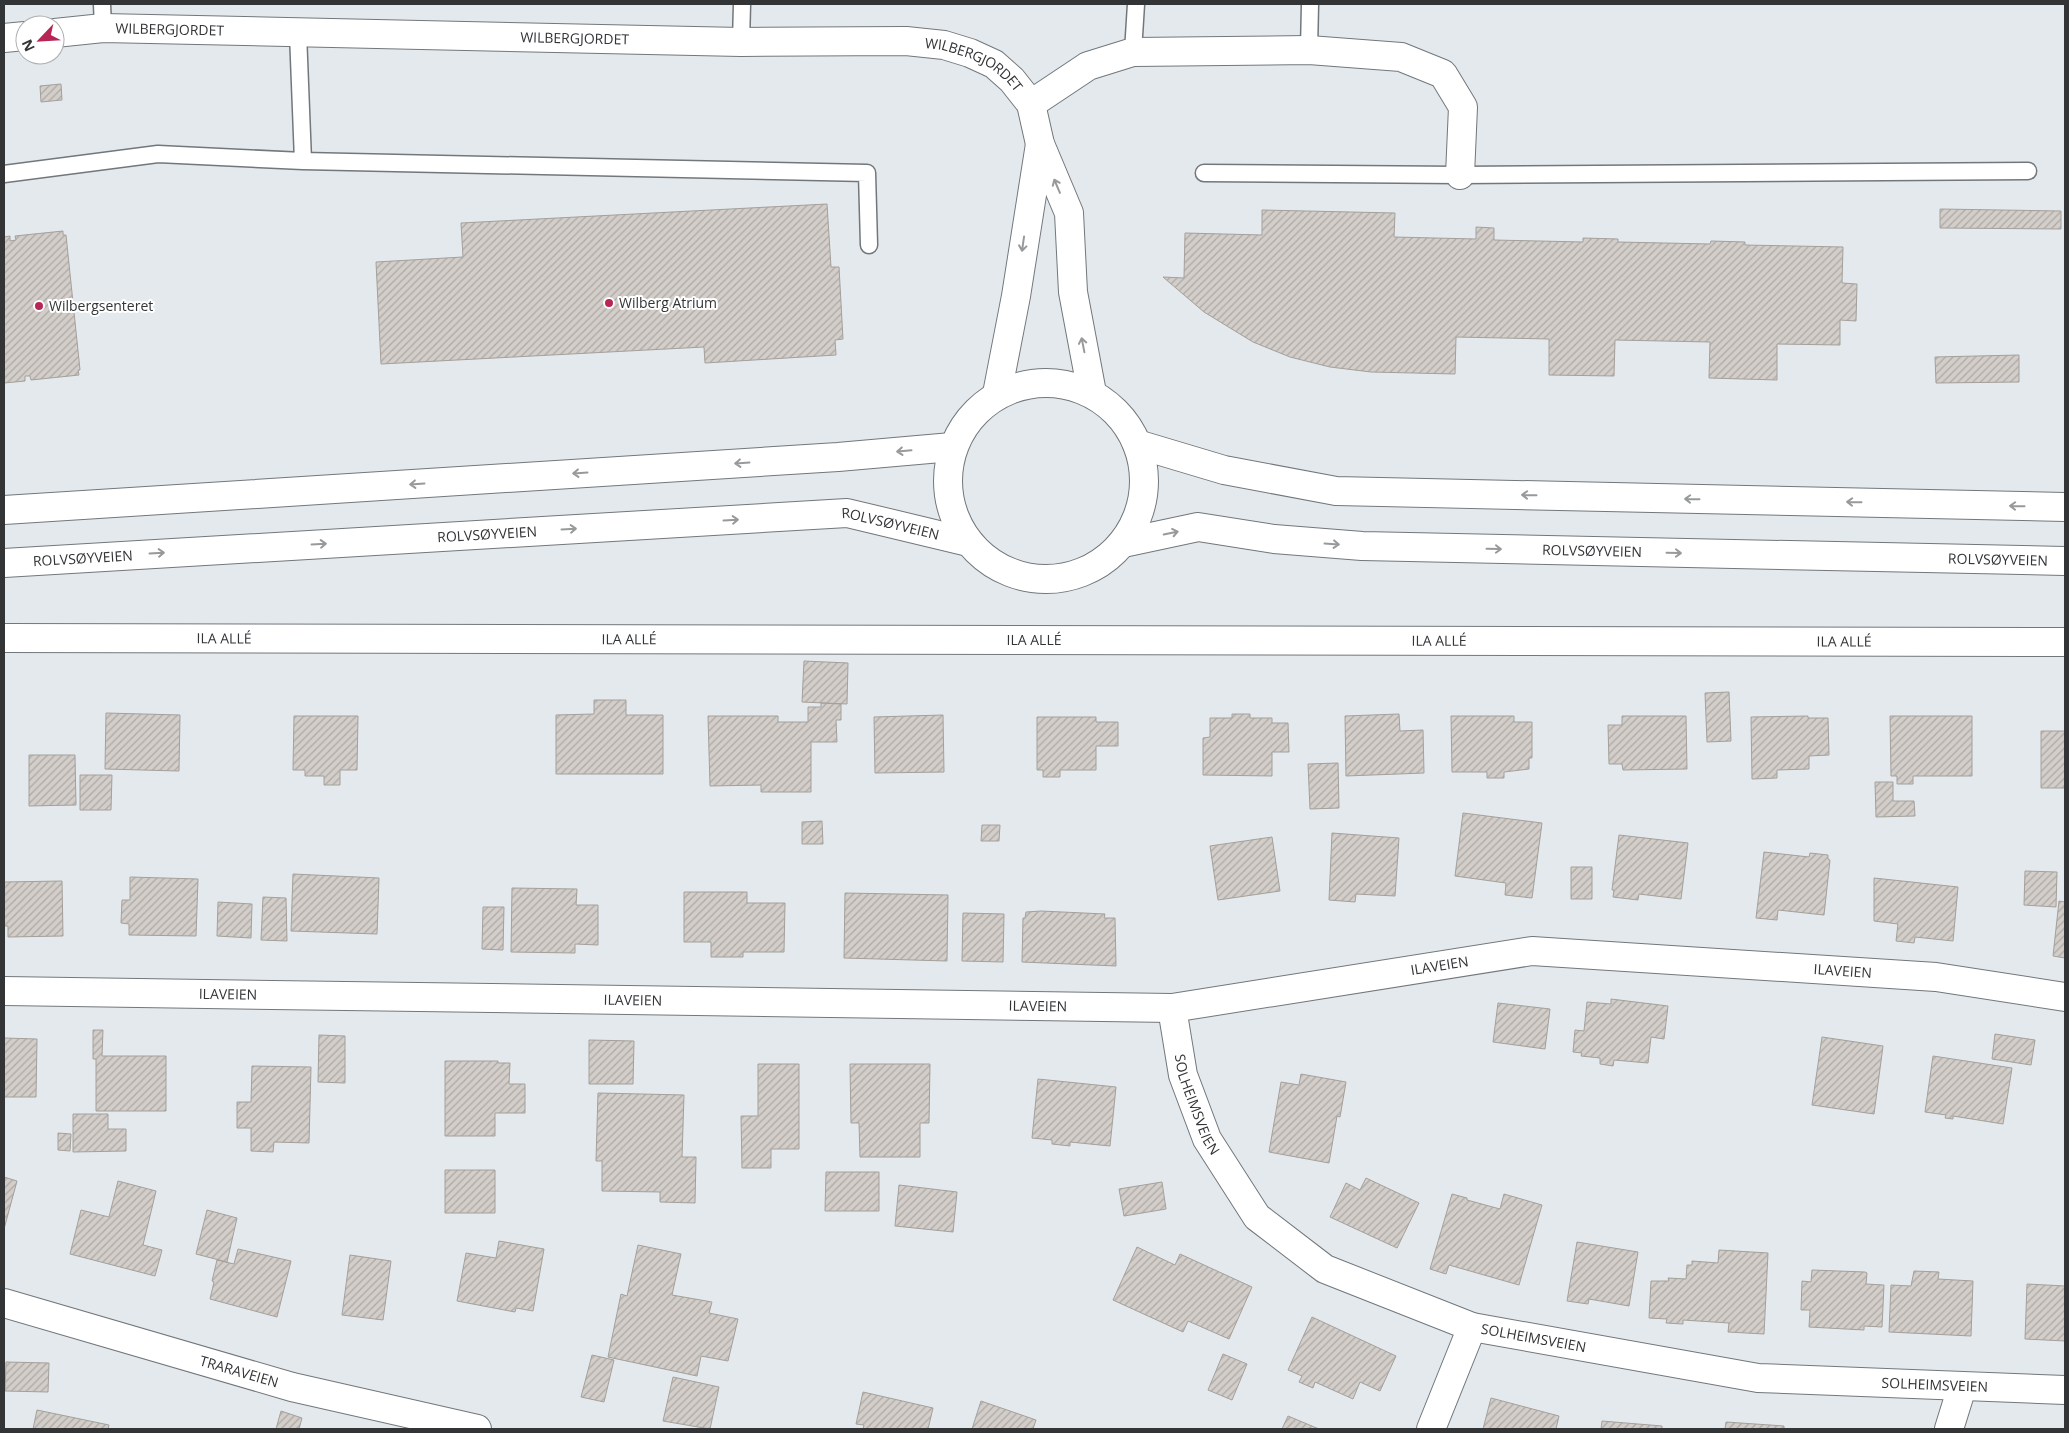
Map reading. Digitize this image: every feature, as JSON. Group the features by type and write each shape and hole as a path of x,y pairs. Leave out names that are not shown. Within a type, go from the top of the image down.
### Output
{"street":[{"name":"WILBERGJORDET","path":"65,29 103,16 298,33 741,42 906,41 944,45 970,53 994,64 1012,80 1031,104 1040,144 1069,213 1073,292 1092,393"},
{"path":"1031,104 1088,66 1133,52 1309,50 1401,57 1443,74 1463,107 1460,175"},
{"name":"WILBERGJORDET","path":"997,394 1016,296 1040,144"},
{"path":"1044,382 1092,393 1119,414 1137,444 1144,470 1143,496 1136,521 1123,543 1096,566 1063,579 1027,579 994,566 968,542 948,496 952,447 970,417 997,394 1044,382"},
{"path":"1137,444 1224,470 1336,491 2065,507"},
{"path":"4,510 838,457 952,447"},
{"name":"ROLVSØYVEIEN","path":"4,562 847,513 968,542"},
{"name":"ROLVSØYVEIEN","path":"1123,543 1198,527 1274,540 1362,546 2065,561"},
{"name":"ILA ALLÉ","path":"4,638 2065,642"},
{"name":"ILAVEIEN","path":"4,991 1172,1008 1532,951 1936,977 2065,997"},
{"name":"SOLHEIMSVEIEN","path":"1172,1008 1183,1075 1207,1139 1257,1217 1325,1269 1472,1327 1758,1378 2065,1390"},
{"name":"TRARAVEIEN","path":"4,1303 292,1387 478,1429"},
{"path":"1431,1429 1472,1327"},
{"path":"1949,1429 1962,1387"}],"lane":[{"path":"741,42 742,4"},
{"path":"1133,52 1136,4"},
{"path":"1309,50 1310,4"},
{"path":"298,33 303,161"},
{"path":"4,174 158,154 303,161 867,173 869,245"},
{"path":"1204,173 1460,175 2028,171"}],"building":[{"path":"61,84 62,100 41,102 40,86"},
{"name":"Wilberg Atrium","path":"827,204 831,267 839,267 843,339 835,340 836,355 705,363 704,347 381,364 376,262 463,257 461,223"},
{"path":"1940,209 2061,211 2061,229 1940,228"},
{"path":"1262,210 1395,213 1394,237 1476,239 1476,227 1494,228 1494,240 1583,242 1583,238 1618,239 1618,242 1710,244 1711,241 1745,242 1745,245 1843,247 1842,283 1857,284 1856,321 1840,320 1840,345 1777,344 1777,380 1709,378 1710,342 1615,340 1614,376 1549,375 1549,339 1456,337 1455,374 1371,372 1330,367 1290,357 1253,342 1204,312 1163,277 1184,278 1185,233 1262,235"},
{"name":"Wilbergsenteret","path":"63,231 63,235 66,235 79,375 31,380 30,376 25,376 25,381 4,383 4,237 10,236 10,241 16,240 15,236"},
{"path":"2019,355 2019,382 1936,383 1935,357"},
{"path":"804,661 848,663 847,704 802,702"},
{"path":"1729,692 1731,741 1707,742 1705,693"},
{"path":"594,700 626,700 626,715 663,715 663,774 556,774 556,715 594,714"},
{"path":"821,703 841,704 841,720 836,720 837,742 811,742 811,792 761,792 761,785 710,786 708,716 778,716 778,722 808,722 808,707 821,707"},
{"path":"106,713 180,715 179,771 105,769"},
{"path":"1232,714 1250,714 1250,718 1272,718 1272,723 1288,723 1289,752 1272,752 1272,776 1203,775 1203,738 1210,737 1210,718 1232,718"},
{"path":"1399,714 1400,731 1423,730 1424,773 1346,776 1345,716"},
{"path":"943,715 944,772 875,773 874,717"},
{"path":"294,716 358,716 357,770 340,770 340,785 324,785 324,776 305,776 305,770 293,770"},
{"path":"1451,716 1514,716 1514,722 1532,722 1532,758 1529,758 1529,769 1504,772 1504,778 1487,778 1487,772 1452,772"},
{"path":"1622,716 1686,716 1687,769 1623,770 1622,764 1609,764 1608,725 1622,725"},
{"path":"1808,716 1808,718 1828,718 1829,755 1809,756 1809,769 1777,770 1777,778 1752,779 1751,717"},
{"path":"1890,716 1972,716 1972,776 1913,776 1913,784 1897,784 1897,776 1891,776"},
{"path":"1037,717 1096,717 1096,722 1118,722 1118,746 1096,746 1096,770 1060,770 1060,777 1043,777 1043,770 1037,770"},
{"path":"2041,731 2065,731 2065,788 2041,788"},
{"path":"29,755 75,755 76,805 29,806"},
{"path":"1338,763 1339,808 1310,809 1308,764"},
{"path":"80,775 112,775 111,810 80,810"},
{"path":"1875,782 1893,782 1893,801 1914,801 1915,816 1876,817"},
{"path":"1463,813 1542,823 1532,898 1505,895 1506,883 1455,876"},
{"path":"822,821 823,844 802,844 802,822"},
{"path":"982,825 1000,825 999,841 981,841"},
{"path":"1332,833 1399,838 1395,896 1356,894 1355,902 1329,900"},
{"path":"1619,835 1688,843 1681,899 1639,894 1638,900 1613,897 1614,890 1612,890"},
{"path":"1272,837 1280,891 1218,900 1210,846"},
{"path":"1764,852 1809,857 1810,853 1828,855 1830,860 1824,915 1778,910 1777,920 1756,918"},
{"path":"1571,867 1592,867 1592,899 1571,899"},
{"path":"2025,871 2057,872 2056,907 2024,905"},
{"path":"293,874 379,878 377,934 291,931"},
{"path":"130,877 198,879 196,936 129,935 129,924 121,923 122,900 130,900"},
{"path":"1874,878 1958,887 1953,941 1915,937 1914,943 1896,941 1898,924 1874,921"},
{"path":"62,881 63,936 8,937 8,926 4,926 4,882"},
{"path":"512,888 577,889 576,905 598,905 598,945 575,944 575,953 511,952"},
{"path":"684,892 747,892 747,903 785,903 784,952 743,952 743,957 711,957 711,942 684,942"},
{"path":"845,893 948,895 947,961 844,958"},
{"path":"263,897 286,898 287,941 261,940"},
{"path":"2059,901 2065,902 2065,958 2053,956"},
{"path":"218,902 252,904 251,938 217,936"},
{"path":"483,907 504,907 503,950 482,949"},
{"path":"1026,912 1105,914 1104,918 1115,918 1116,966 1022,962 1023,918 1025,918"},
{"path":"963,913 1004,914 1003,962 962,961"},
{"path":"1611,999 1668,1006 1664,1039 1651,1037 1648,1063 1614,1060 1613,1066 1600,1064 1600,1058 1581,1056 1582,1053 1573,1052 1575,1030 1584,1031 1587,1002 1611,1004"},
{"path":"1498,1003 1550,1009 1545,1049 1493,1042"},
{"path":"93,1030 103,1030 102,1056 166,1056 166,1111 96,1111 96,1059 93,1059"},
{"path":"1995,1034 2035,1040 2031,1065 1992,1059"},
{"path":"319,1035 345,1036 345,1083 318,1082"},
{"path":"1822,1037 1883,1046 1874,1114 1812,1105"},
{"path":"4,1038 37,1039 36,1097 4,1097"},
{"path":"589,1040 634,1041 633,1084 589,1084"},
{"path":"1933,1056 2012,1068 2003,1124 1953,1116 1953,1119 1945,1118 1946,1115 1925,1112"},
{"path":"445,1061 498,1061 498,1063 510,1063 509,1084 525,1084 525,1113 495,1113 495,1136 445,1136"},
{"path":"758,1064 799,1064 799,1149 771,1149 771,1168 742,1168 741,1116 758,1116"},
{"path":"850,1064 930,1064 929,1123 920,1123 920,1157 860,1157 859,1123 851,1123"},
{"path":"252,1066 311,1067 309,1143 274,1142 273,1152 251,1151 251,1128 237,1128 237,1102 251,1102"},
{"path":"1301,1074 1346,1082 1340,1117 1337,1116 1329,1163 1269,1152 1281,1082 1299,1085"},
{"path":"1038,1079 1116,1087 1110,1146 1070,1142 1070,1146 1052,1144 1052,1140 1032,1138"},
{"path":"598,1093 684,1095 682,1157 696,1157 695,1203 660,1202 660,1192 602,1191 602,1161 596,1161"},
{"path":"73,1114 108,1114 108,1129 126,1129 126,1151 73,1152"},
{"path":"58,1133 71,1134 70,1151 58,1150"},
{"path":"445,1170 495,1170 495,1213 445,1213"},
{"path":"826,1172 879,1172 879,1211 825,1211"},
{"path":"4,1177 17,1181 4,1229"},
{"path":"1366,1178 1419,1203 1397,1248 1330,1217 1346,1183 1360,1190"},
{"path":"118,1181 156,1191 143,1245 162,1250 155,1276 70,1254 81,1210 109,1217"},
{"path":"1162,1182 1166,1209 1124,1216 1119,1189"},
{"path":"899,1185 957,1192 953,1232 895,1226"},
{"path":"1452,1194 1500,1209 1504,1194 1542,1205 1519,1285 1449,1265 1446,1274 1430,1269"},
{"path":"207,1210 237,1218 227,1262 196,1254"},
{"path":"499,1241 544,1249 533,1311 516,1308 515,1312 457,1301 466,1253 496,1258"},
{"path":"1577,1242 1638,1252 1629,1306 1589,1299 1588,1304 1567,1301"},
{"path":"638,1245 681,1254 672,1295 712,1302 709,1313 738,1319 728,1361 701,1356 697,1376 608,1357 621,1294 627,1296"},
{"path":"1137,1247 1175,1265 1180,1254 1252,1287 1229,1339 1188,1321 1183,1332 1113,1300"},
{"path":"238,1249 291,1261 277,1317 210,1299 217,1260 234,1264"},
{"path":"1719,1250 1768,1253 1764,1334 1728,1332 1729,1323 1683,1320 1683,1324 1666,1323 1667,1319 1649,1318 1651,1281 1669,1281 1668,1278 1686,1279 1687,1265 1692,1265 1692,1261 1718,1263"},
{"path":"350,1255 391,1261 383,1320 342,1315"},
{"path":"1812,1270 1865,1272 1867,1273 1866,1284 1884,1285 1882,1327 1864,1326 1864,1330 1809,1327 1810,1310 1801,1310 1802,1281 1811,1282"},
{"path":"1914,1271 1939,1272 1938,1279 1973,1281 1971,1336 1889,1332 1891,1285 1911,1286"},
{"path":"2027,1284 2065,1286 2065,1341 2025,1339"},
{"path":"1312,1317 1396,1356 1380,1391 1360,1382 1353,1399 1315,1382 1313,1388 1299,1382 1302,1376 1288,1370"},
{"path":"1223,1354 1247,1364 1232,1400 1208,1390"},
{"path":"592,1355 614,1360 604,1402 581,1397"},
{"path":"6,1362 49,1363 48,1392 5,1391"},
{"path":"673,1377 719,1387 710,1429 663,1421"},
{"path":"863,1392 933,1408 928,1429 863,1429 864,1425 856,1424"},
{"path":"1491,1398 1559,1416 1556,1429 1483,1429"},
{"path":"981,1401 1036,1420 1033,1429 972,1429"},
{"path":"37,1410 109,1425 108,1429 33,1429"},
{"path":"281,1411 302,1418 299,1429 276,1429"},
{"path":"1288,1416 1319,1429 1282,1429"},
{"path":"1602,1421 1662,1426 1662,1429 1601,1429"},
{"path":"1726,1422 1784,1426 1784,1429 1725,1429"}],"place":[{"name":"Wilberg Atrium","path":"609,303"},
{"name":"Wilbergsenteret","path":"39,306"}]}
